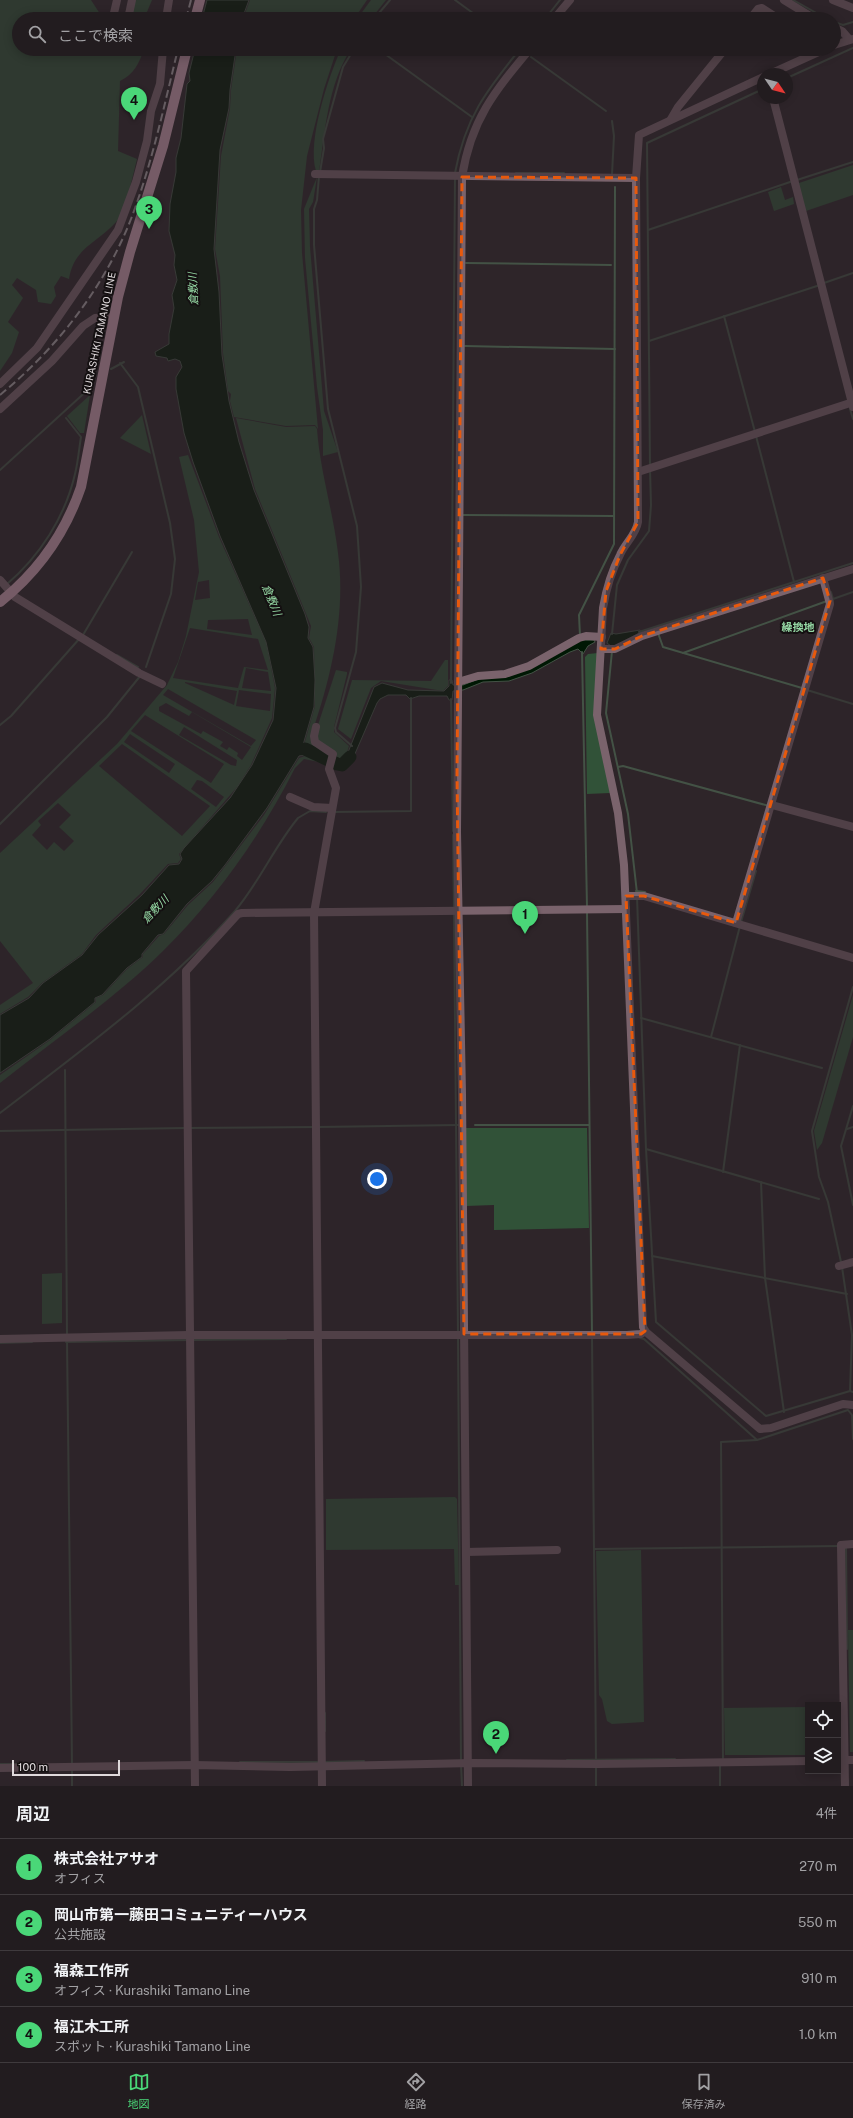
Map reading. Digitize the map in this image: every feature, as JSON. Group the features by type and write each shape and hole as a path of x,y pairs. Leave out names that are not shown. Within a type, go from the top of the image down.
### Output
{"main road":[{"path":"197,12 200,0"},
{"name":"KURASHIKI TAMANO LINE","path":"0,602 5,586 43,561 61,536 81,487 114,317 130,252 163,146 186,56"}],"street":[{"path":"114,12 117,0"},
{"path":"129,12 132,0"},
{"path":"167,12 169,0"},
{"path":"560,12 570,0"},
{"path":"784,0 804,12"},
{"path":"833,0 853,8"},
{"path":"756,12 758,9 762,8 768,12"},
{"path":"841,30 851,39 841,43"},
{"path":"0,384 37,348 118,230 136,182 147,141 151,111 160,84 162,56"},
{"path":"468,1786 463,1764 466,1552 460,1334 456,911 458,686 457,177 480,116 497,89 524,56"},
{"path":"672,119 678,107 719,56"},
{"path":"783,68 810,56"},
{"path":"757,80 639,135 636,178 638,527 620,555 611,575 603,608 602,637 609,649 597,686 597,715 618,813 633,896 626,909 643,1323 645,1330 760,1429 771,1428 843,1404 853,1405"},
{"path":"638,472 851,403 775,104"},
{"path":"318,174 457,177 636,178"},
{"path":"0,409 52,361 83,326 95,318 114,317"},
{"path":"609,649 642,636 853,568"},
{"path":"738,922 830,600 824,578"},
{"path":"5,586 81,637 142,674 162,684"},
{"path":"458,686 478,676 505,674 529,666 580,637 602,637"},
{"path":"316,727 314,736 316,742 331,753 330,770 336,788 314,913 324,1766 322,1786"},
{"path":"290,797 313,807 332,811"},
{"path":"772,806 853,827"},
{"path":"633,896 738,922 853,958"},
{"path":"195,1786 186,971 238,914 626,909"},
{"path":"841,1266 853,1262"},
{"path":"0,1340 189,1339 195,1336 320,1335 627,1335 641,1334 645,1330"},
{"path":"845,1786 846,1759 841,1545 853,1544"},
{"path":"466,1552 557,1550"},
{"path":"0,1768 194,1763 324,1766 805,1761"}],"highlighted area":[{"path":"462,177 636,178 638,522 620,555 606,591 601,649 615,649 642,636 823,578 830,601 736,923 644,896 626,896 645,1331 641,1334 464,1334 457,775"}],"shaded area":[{"path":"0,0 91,0 99,12 12,12 12,56 141,56 132,72 120,81 118,151 137,159 129,192 117,221 81,252 72,268 69,279 61,276 54,287 56,296 51,304 38,302 36,290 17,278 12,285 23,298 8,322 19,332 12,353 0,371"},
{"path":"134,0 152,0 147,12 131,12"},
{"path":"250,0 367,0 359,12 246,12"},
{"path":"371,0 386,0 377,12 362,12"},
{"path":"236,56 335,56 324,89 307,156 301,210 302,253 318,429 315,425 286,426 234,417 230,401 231,394 228,391 223,353 220,276 215,249 221,156 230,108"},
{"path":"338,56 347,56 332,92 319,172 316,171 314,143 320,110 330,76"},
{"path":"853,165 853,195 803,212 796,184"},
{"path":"317,177 313,202 309,209 310,247 324,411 338,452 323,456 323,430 317,387 305,258 304,209"},
{"path":"781,187 785,200 793,197 794,204 774,211 768,192"},
{"path":"90,395 84,433 80,433 67,416"},
{"path":"142,415 151,454 120,438"},
{"path":"236,418 286,427 315,426 317,429 321,460 336,537 340,575 339,620 336,643 326,687 313,730 324,754 304,745 315,706 314,647 309,638 311,626 255,489"},
{"path":"188,455 219,537 266,642 275,688 272,718 251,765 238,786 179,854 181,859 178,863 168,864 140,894 96,935 82,954 42,983 28,997 0,1014 0,1005 33,983 0,941 0,853 117,744 167,685 178,662 186,636 199,572 194,520 179,457","holes":["209,580 210,598 195,600 198,582","248,619 252,635 207,629 208,620","190,628 258,639 268,670 244,667 238,688 173,678","246,668 268,672 271,691 242,688","185,682 237,691 234,705","168,689 256,740 251,746 163,695","239,690 271,694 270,711 236,706","166,703 189,716 192,712 251,747 242,760 237,756 238,753 229,747 227,750 220,746 223,742 203,731 201,734 159,711 159,707","145,715 224,764 211,783 131,731","184,727 237,760 236,766 231,765 179,735","130,734 175,764 169,773 124,742","122,744 210,806 182,836 99,766","197,780 202,781 224,797 216,807 191,789","58,803 71,815 59,827 74,841 64,851 54,842 47,850 32,835 41,825 38,821"]},
{"path":"598,653 595,687 610,793 587,794 585,657 588,654"},
{"path":"445,660 448,660 448,686 443,691 381,681 371,688 351,739 338,729 352,680 431,681"},
{"path":"336,670 347,672 334,732 349,746 346,756 339,761 334,759 317,740 317,728"},
{"path":"305,756 319,760 319,762 304,759 295,768 253,841 220,887 183,931 144,969 124,986 0,1083 0,1075 50,1040 96,1002 96,998 103,995 127,969 143,957 143,954 159,936 164,934 188,905 213,882 264,815 299,758"},
{"path":"853,995 853,1037 822,1143 817,1150 814,1131"},
{"path":"466,1128 587,1128 589,1228 494,1230 494,1205 466,1206"},
{"path":"62,1273 62,1323 42,1324 42,1274"},
{"path":"455,1497 457,1499 459,1585 455,1585 454,1549 326,1550 326,1499"},
{"path":"641,1550 644,1722 612,1724 607,1721 602,1699 599,1695 596,1551"},
{"path":"848,1630 853,1630 853,1752 850,1752"},
{"path":"805,1707 805,1755 725,1755 724,1708"}],"water":[{"path":"207,0 249,0 245,12 204,12"},
{"name":"倉敷川","path":"193,56 235,56 229,108 220,150 214,249 219,292 222,355 229,401 239,442 254,490 309,627 308,638 313,647 315,680 314,707 303,745 320,752 321,755 320,759 299,756 267,808 225,865 212,881 187,904 163,934 158,935 142,954 142,957 127,968 102,995 95,998 95,1002 50,1039 0,1073 0,1015 29,998 43,983 82,955 98,935 142,895 169,865 179,864 182,859 180,854 184,848 230,798 252,765 273,720 276,688 266,642 220,536 184,433 176,389 176,377 182,367 180,361 175,359 168,361 167,358 156,356 155,352 169,344 169,334 174,308 172,295 177,280 174,265 175,255 169,231 170,204 176,172 176,158 181,138 187,84 190,81 189,73"},
{"path":"640,630 641,632 615,646 611,646 607,643 611,633 616,634"},
{"path":"581,640 594,640 595,642 588,646 583,654 578,649 532,673 509,681 483,682 463,690 453,691 452,700 449,700 447,696 419,696 410,699 406,695 388,695 380,699 351,763 343,768 337,767 338,763 344,760 347,755 374,687 382,683 408,690 444,691 449,686 449,680 452,680 453,685 463,685 481,678 509,676"}],"waterway":[{"path":"380,12 390,0"},
{"path":"455,0 471,12"},
{"path":"551,12 560,0"},
{"path":"793,0 814,12"},
{"path":"841,24 853,22"},
{"path":"841,53 853,48"},
{"path":"320,172 324,148 323,139 343,67 350,56"},
{"path":"388,56 472,117"},
{"path":"455,173 465,136 478,106 514,56"},
{"path":"793,75 835,56"},
{"path":"531,57 606,111"},
{"path":"650,466 647,143 757,92"},
{"path":"612,121 614,136 612,174"},
{"path":"797,180 853,162"},
{"path":"516,173 564,173"},
{"path":"319,176 317,200 314,209 314,245 328,409 357,526 361,587 356,652 335,728 336,732 352,746"},
{"path":"451,683 455,177"},
{"path":"648,230 793,181"},
{"path":"580,636 579,615 614,544 615,187"},
{"path":"466,263 611,265"},
{"path":"824,283 853,273"},
{"path":"649,341 820,285"},
{"path":"724,316 755,432"},
{"path":"465,346 615,349"},
{"path":"111,369 124,362"},
{"path":"120,363 138,387 170,523 175,559 171,594 146,667"},
{"path":"0,470 91,387"},
{"path":"850,409 853,419"},
{"path":"6,585 30,561 50,535 71,490 81,437 66,418"},
{"path":"756,436 794,582"},
{"path":"612,634 617,585 628,560 649,531 651,505 650,470"},
{"path":"462,515 613,516"},
{"path":"83,635 132,552"},
{"path":"639,632 853,563"},
{"path":"831,592 833,603"},
{"path":"833,599 853,592"},
{"path":"683,653 827,601"},
{"path":"658,633 663,647 802,688"},
{"path":"0,725 11,716 80,638"},
{"path":"612,651 606,713 628,814 637,893"},
{"path":"582,652 587,907"},
{"path":"117,655 138,667"},
{"path":"0,824 107,717 141,675"},
{"path":"807,690 853,704"},
{"path":"334,812 411,811 411,698"},
{"path":"451,699 453,831"},
{"path":"305,749 342,765 350,757"},
{"path":"618,767 623,766 769,806"},
{"path":"0,1113 122,1018 181,967 244,900 281,841 298,818 310,811 326,812"},
{"path":"453,835 454,909"},
{"path":"741,922 756,871"},
{"path":"636,891 645,892"},
{"path":"637,897 646,1149 656,1322 766,1416 850,1391 853,1392"},
{"path":"587,912 592,1333"},
{"path":"454,913 458,1333"},
{"path":"711,1037 740,926"},
{"path":"841,1262 828,1202 819,1177 812,1131 853,987"},
{"path":"641,1018 822,1068"},
{"path":"723,1172 740,1045"},
{"path":"65,1070 67,1334"},
{"path":"853,1106 841,1146 853,1205"},
{"path":"319,1127 458,1125"},
{"path":"475,1125 589,1125"},
{"path":"189,1128 315,1127"},
{"path":"847,1129 853,1127"},
{"path":"0,1131 185,1128"},
{"path":"646,1149 819,1199"},
{"path":"761,1182 765,1278 784,1412"},
{"path":"652,1256 847,1294"},
{"path":"842,1267 852,1335 850,1391"},
{"path":"458,1337 461,1761"},
{"path":"592,1338 596,1761"},
{"path":"640,1338 644,1339 757,1440 848,1410 852,1415 853,1439"},
{"path":"192,1340 286,1339"},
{"path":"66,1342 188,1340"},
{"path":"67,1341 72,1764"},
{"path":"0,1343 32,1342"},
{"path":"723,1758 721,1442 757,1440"},
{"path":"594,1549 839,1546"},
{"path":"846,1547 847,1649"},
{"path":"325,1713 325,1731"},
{"path":"567,1760 675,1759"},
{"path":"324,1762 364,1761"},
{"path":"240,1762 318,1762"},
{"path":"0,1764 23,1764"},
{"path":"461,1765 462,1786"},
{"path":"596,1765 596,1786"},
{"path":"720,1765 720,1786"},
{"path":"72,1771 72,1786"}],"railway":[{"path":"188,12 191,0"},
{"path":"0,395 21,377 59,337 93,293 107,269 131,219 145,177 176,56"}],"place":[{"name":"福江木工所","path":"134,120"},
{"name":"福森工作所","path":"149,229"},
{"name":"株式会社アサオ","path":"525,934"},
{"name":"岡山市第一藤田コミュニティーハウス","path":"496,1754"}],"district":[{"name":"繰換地","path":"798,627"}]}
